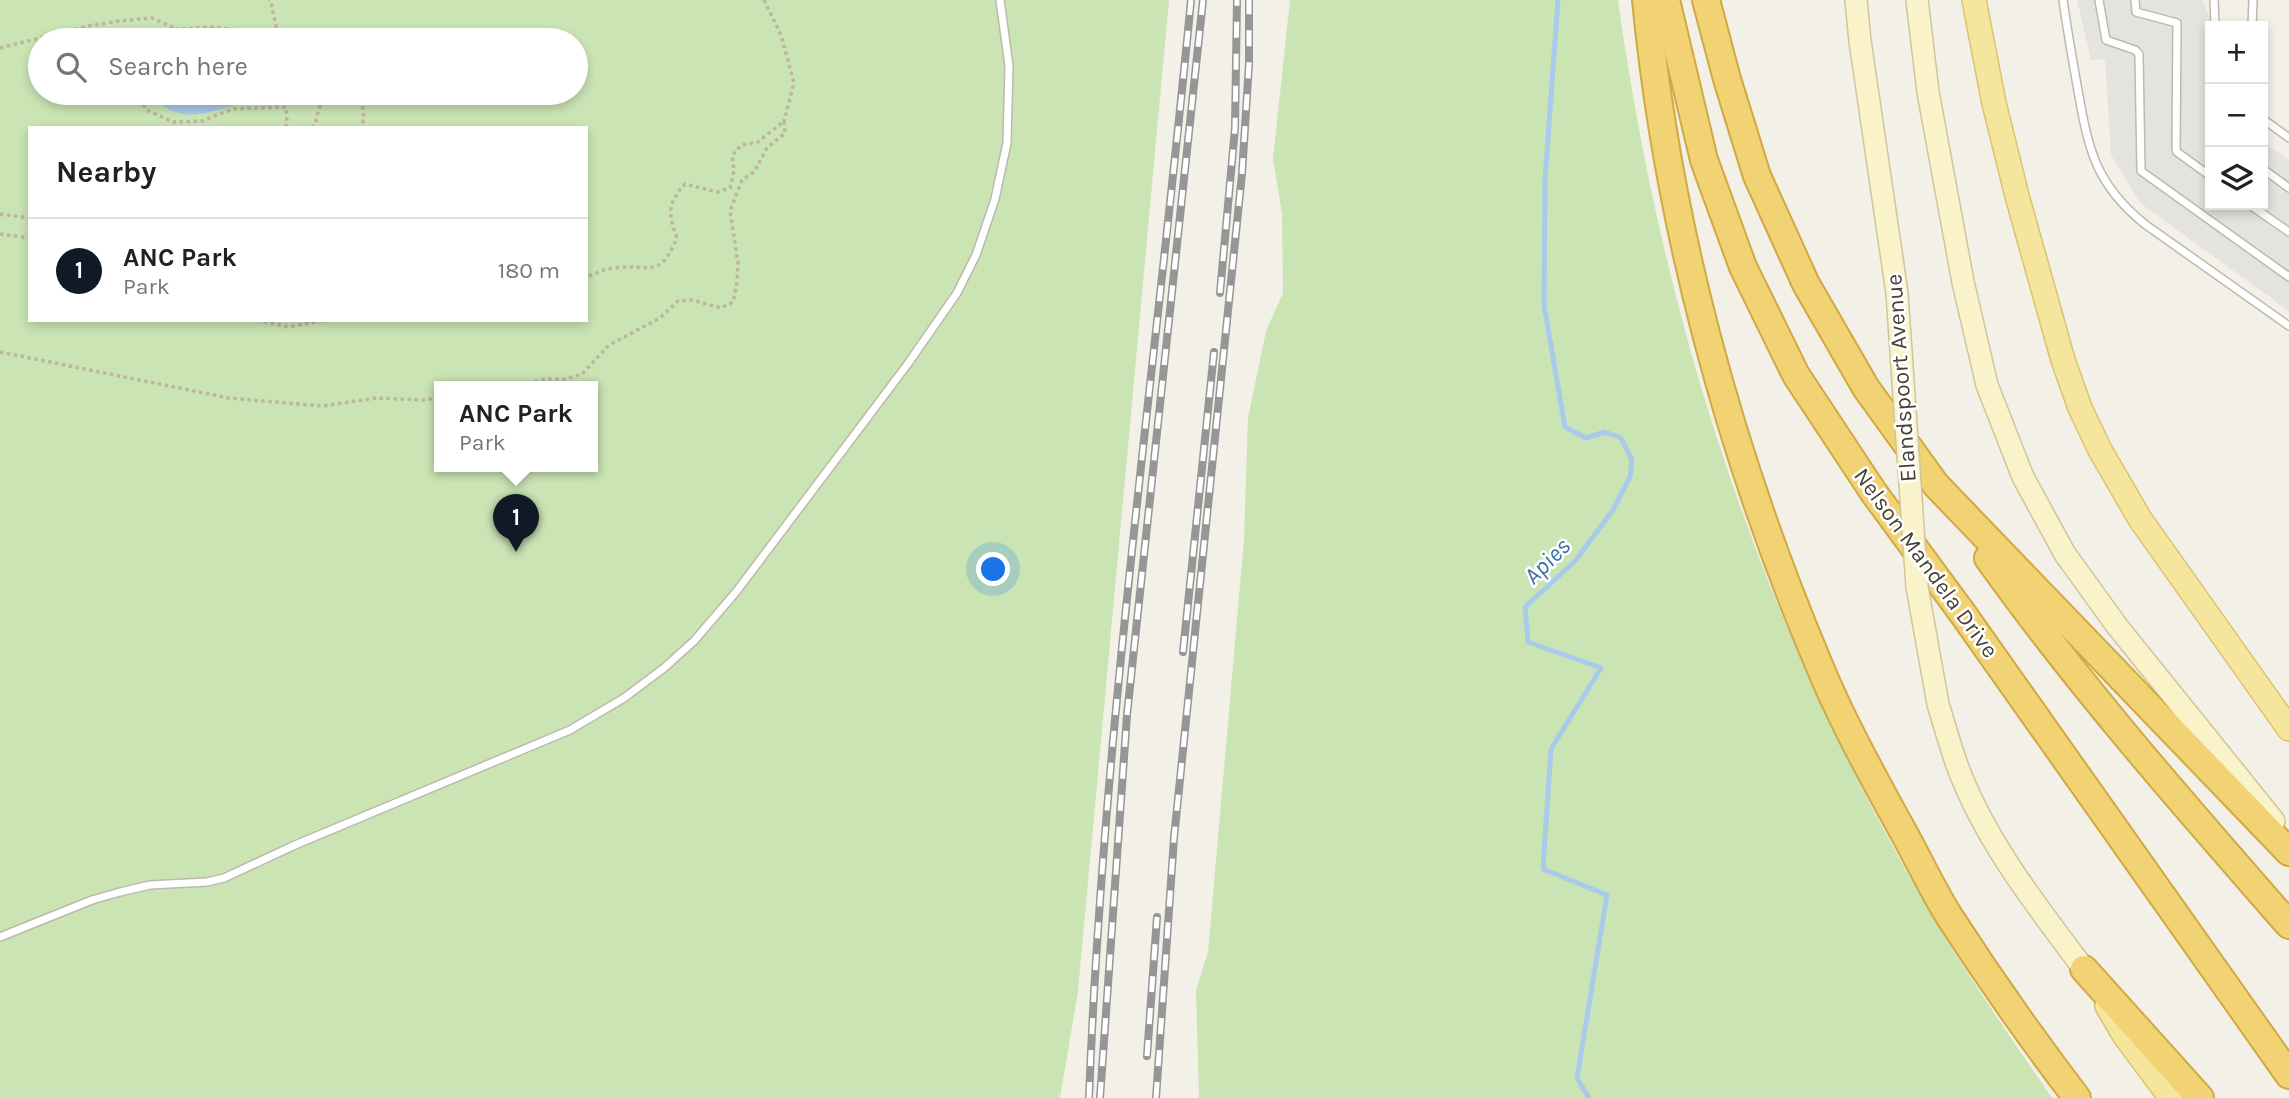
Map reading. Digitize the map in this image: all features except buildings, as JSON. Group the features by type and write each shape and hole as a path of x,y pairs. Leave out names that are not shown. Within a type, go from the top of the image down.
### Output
{"highway":[{"path":"1646,0 1653,68 1672,183 1710,349 1758,505 1817,662 1879,787 1948,914 2077,1098"},
{"name":"Nelson Mandela Drive","path":"1666,0 1704,160 1743,267 1796,375 1874,493 1971,625 2289,1075"},
{"path":"1706,0 1727,79 1758,176 1806,284 1866,388 2025,610 2146,761 2289,925"},
{"path":"1936,485 2289,852"},
{"path":"2084,969 2200,1098"}],"main road":[{"name":"Elandspoort Avenue","path":"1856,0 1861,53 1897,293 1917,587 1938,704 1958,767 1994,841 2028,894 2084,969"},
{"path":"1917,0 1928,92 1979,354 2004,433 2023,477 2065,554 2117,626 2289,839"},
{"path":"1974,0 1994,103 2017,196 2063,360 2080,408 2105,460 2140,519 2289,729"},
{"path":"2084,969 2124,1035 2171,1098"}],"lane":[{"path":"0,937 120,892 150,885 207,882 224,878 295,845 570,730 624,698 694,641 743,583 914,355 957,293 976,255 995,199 1007,143 1009,66 1000,0"},
{"path":"2063,0 2087,143 2110,190 2146,225 2289,326"},
{"path":"2099,0 2106,40 2135,50 2139,54 2141,171 2289,277"},
{"path":"2135,0 2136,12 2177,23 2176,149 2205,172"},
{"path":"2214,0 2215,21"},
{"path":"2252,21 2253,0"},
{"path":"2268,123 2289,138"},
{"path":"2268,173 2289,188"},
{"path":"2257,210 2289,232"}],"path":[{"path":"269,0 276,28"},
{"path":"539,381 565,379 582,374 609,345 660,318 678,301 692,300 721,308 733,302 738,263 730,211 741,180 754,172 767,148 785,133 784,121 794,83 781,35 765,0"},
{"path":"80,28 152,18 175,28"},
{"path":"196,28 221,28"},
{"path":"0,48 28,41"},
{"path":"143,105 147,110 173,122 202,121 233,109 286,107 286,126"},
{"path":"314,126 320,105"},
{"path":"360,126 364,120 362,105"},
{"path":"588,276 611,268 653,269 668,258 677,238 669,217 674,197 685,184 717,192 730,188 734,171 732,156 741,145 758,142 784,121"},
{"path":"0,214 28,218"},
{"path":"0,234 28,237"},
{"path":"266,322 289,327 315,322"},
{"path":"0,352 248,400 322,406 376,398 434,399"}],"green space":[{"path":"0,0 1169,0 1078,991 1060,1098 0,1098"},
{"path":"1290,0 1618,0 1637,117 1660,231 1688,342 1722,452 1760,560 1804,666 1854,771 1909,876 1960,961 2052,1098 1199,1098 1196,990 1208,952 1244,539 1248,418 1266,331 1283,293 1282,214 1273,159"}],"shaded area":[{"path":"2077,0 2203,0 2210,21 2205,21 2205,210 2268,210 2268,145 2289,160 2289,311 2140,203 2111,155 2105,59 2091,60"}],"water":[{"path":"163,105 235,105 200,114 179,113"}],"waterway":[{"name":"Apies","path":"1558,0 1545,180 1544,305 1565,427 1586,438 1605,432 1621,438 1632,460 1630,477 1613,510 1575,561 1525,607 1528,642 1601,668 1551,749 1543,869 1607,895 1577,1078 1589,1098"}],"railway":[{"path":"1089,1098 1096,960 1118,686 1191,0"},
{"path":"1100,1098 1127,715 1203,0"},
{"path":"1220,293 1235,128 1237,0"},
{"path":"1156,1098 1174,838 1242,174 1249,64 1249,0"},
{"path":"1183,652 1214,352"},
{"path":"1147,1056 1157,917"}],"place":[{"name":"ANC Park","path":"516,552"}]}
